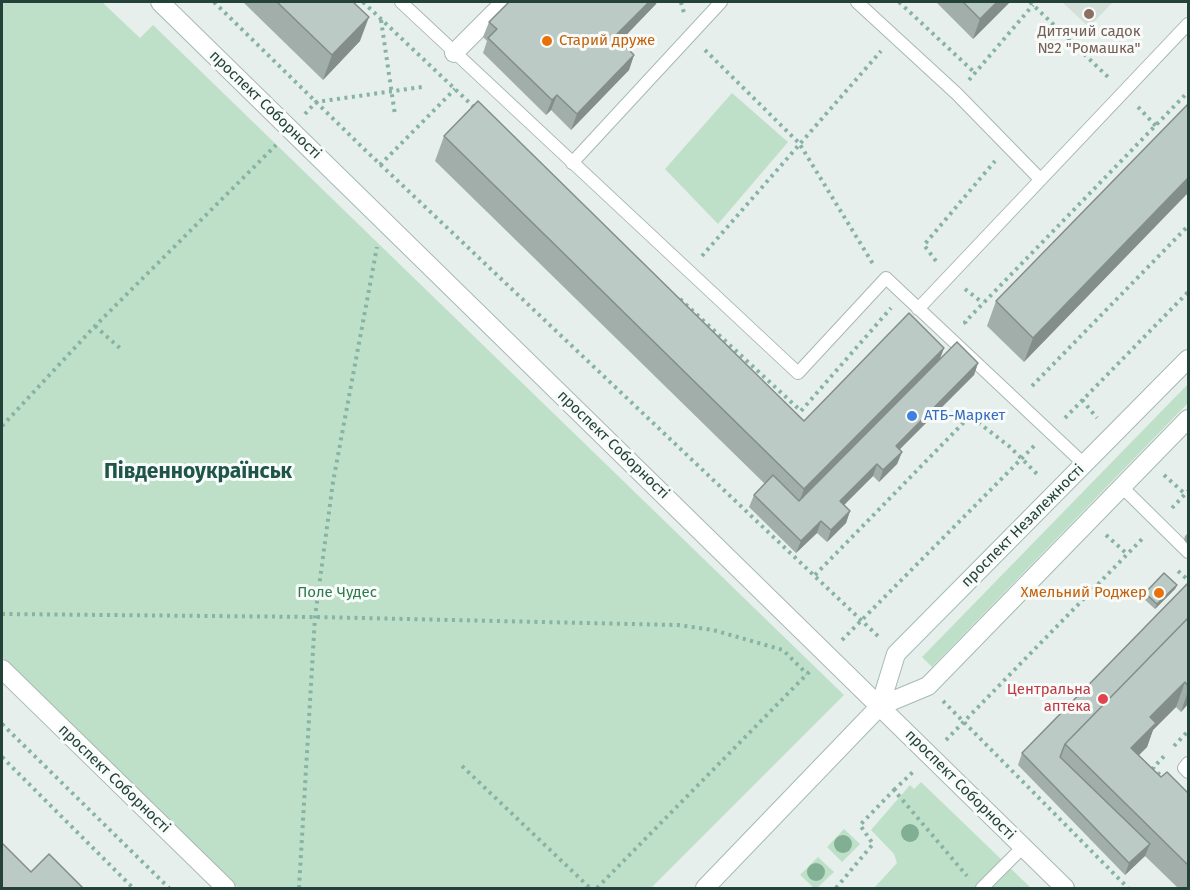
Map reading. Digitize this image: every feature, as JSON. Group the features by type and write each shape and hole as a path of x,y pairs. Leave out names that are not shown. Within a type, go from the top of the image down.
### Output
{"street":[{"name":"проспект Соборності","path":"160,2 1065,888"},
{"path":"454,53 505,2"},
{"name":"проспект Незалежності","path":"880,706 896,654 1188,359"},
{"name":"проспект Незалежності","path":"705,888 880,706 928,686 1188,419"},
{"name":"проспект Соборності","path":"2,669 226,888"}],"lane":[{"path":"401,2 798,373 886,278 1084,464"},
{"path":"572,163 721,2"},
{"path":"856,2 957,94 1040,179"},
{"path":"918,309 1188,24"},
{"path":"1122,487 1188,552"},
{"path":"1188,763 1184,768 1188,772"},
{"path":"982,888 1022,848"}],"path":[{"path":"214,2 380,165 896,654"},
{"path":"681,2 690,35 799,143 867,259"},
{"path":"899,2 975,73"},
{"path":"957,94 1031,3 1156,126"},
{"path":"689,271 799,143 914,15"},
{"path":"381,19 395,115"},
{"path":"2,426 94,326 291,130 316,102 422,87"},
{"path":"380,165 454,89"},
{"path":"973,330 965,322 1188,92"},
{"path":"924,245 1008,146"},
{"path":"299,888 315,617 333,482 382,219"},
{"path":"1032,386 1188,226"},
{"path":"597,888 1188,292"},
{"path":"94,326 121,349"},
{"path":"1023,378 1040,394"},
{"path":"1056,410 1065,418"},
{"path":"815,575 970,416 1010,447"},
{"path":"836,888 873,844 860,825 1188,491"},
{"path":"2,614 315,617 678,625 713,630 783,650 807,674"},
{"path":"928,686 1128,888"},
{"path":"2,724 169,888"},
{"path":"2,758 133,888"},
{"path":"462,766 590,888"},
{"path":"894,790 970,880"}],"shaded area":[{"name":"Дитячий садок №2 \"Ромашка\"","path":"1062,2 1113,2 1089,27"}],"green space":[{"name":"Поле Чудес","path":"2,2 102,2 140,38 153,25 844,695 651,888 238,888 2,657"},
{"path":"732,93 788,142 718,224 665,169"},
{"path":"1188,384 1188,403 932,667 922,657"},
{"path":"921,782 1031,888 874,888 897,863 894,854 871,830 910,785 914,789"},
{"path":"844,829 860,844 842,862 827,847"},
{"path":"818,857 834,872 817,888 814,888 800,875"}],"building":[{"path":"277,2 353,2 369,17 332,55"},
{"path":"509,2 649,2 615,36 634,55 577,114 557,95 552,100 488,38 497,29 489,22"},
{"path":"963,2 997,2 980,19"},
{"path":"478,101 804,421 909,313 944,348 804,489 444,136"},
{"path":"1188,104 1188,178 1033,338 996,301"},
{"name":"АТБ-Маркет","path":"957,342 978,363 896,446 902,452 883,470 877,464 840,501 850,511 831,530 821,521 801,541 754,495 773,475 799,501"},
{"name":"Хмельний Роджер","path":"1164,573 1177,585 1157,604 1145,593"},
{"name":"Центральна аптека","path":"1188,583 1188,618 1065,744 1060,757 1150,844 1129,863 1022,753"},
{"path":"1188,618 1188,686 1185,682 1150,717 1156,723 1131,748 1161,777 1167,772 1188,793 1188,865 1065,744"},
{"path":"2,843 31,872 49,854 83,888 2,888"}],"place":[{"name":"Дитячий садок №2 \"Ромашка\"","path":"1089,14"},
{"name":"Старий друже","path":"547,41"},
{"name":"АТБ-Маркет","path":"912,416"},
{"name":"Хмельний Роджер","path":"1159,593"},
{"name":"Центральна аптека","path":"1103,699"}],"district":[{"name":"Південноукраїнськ","path":"198,472"}]}
